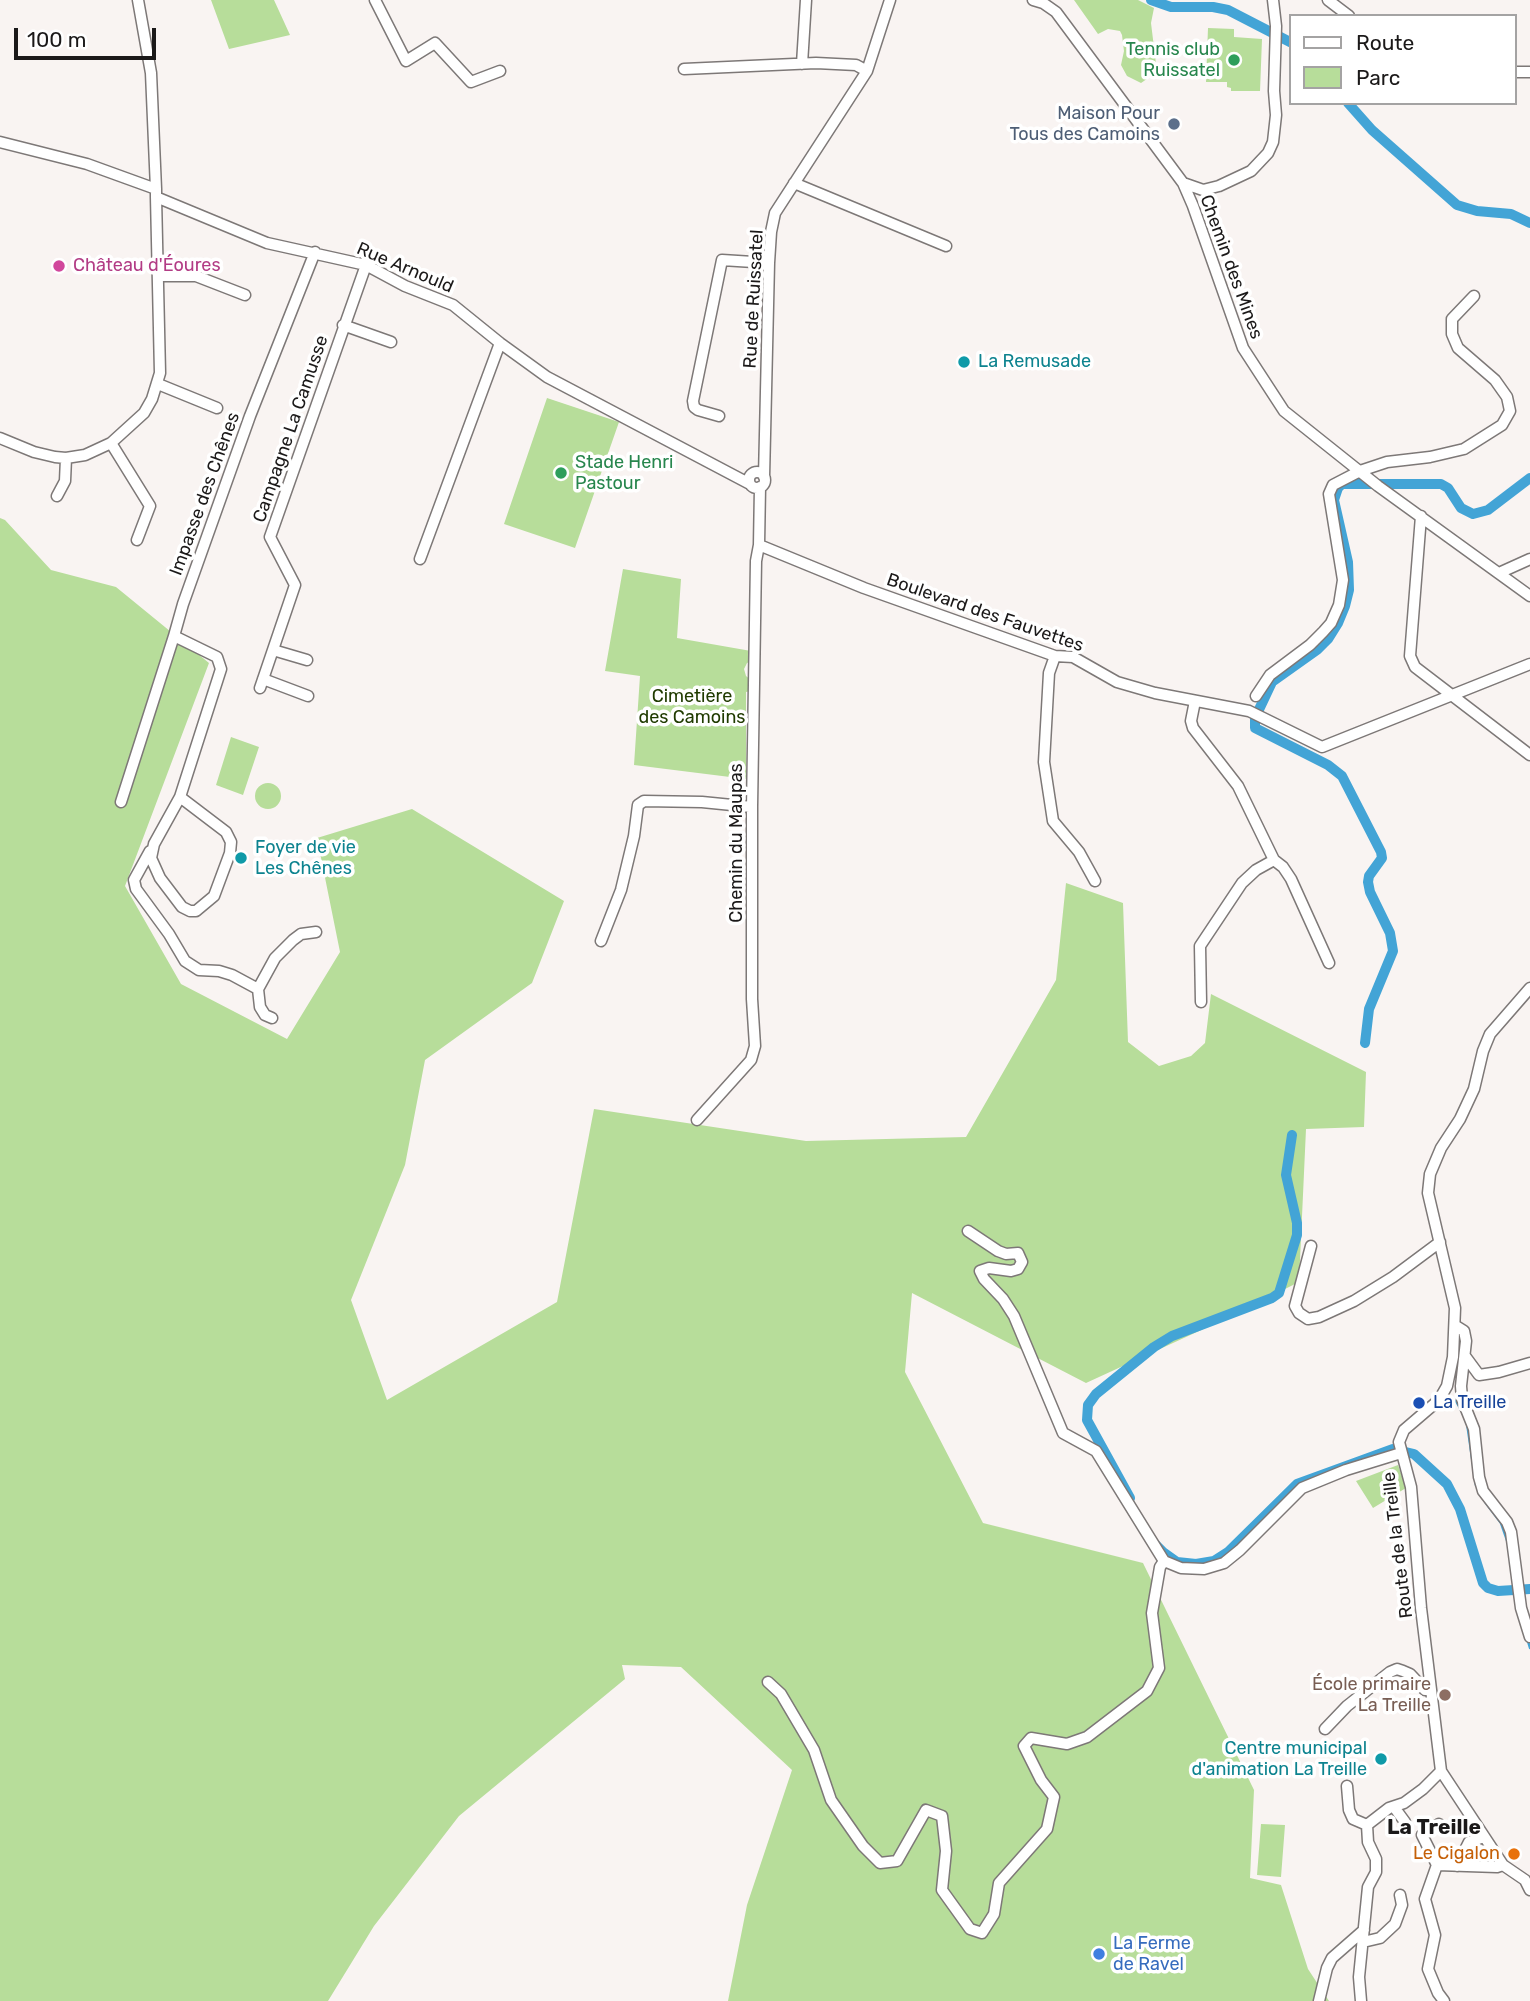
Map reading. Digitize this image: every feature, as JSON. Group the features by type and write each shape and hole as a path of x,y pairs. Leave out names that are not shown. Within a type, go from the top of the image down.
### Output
{"street":[{"path":"0,438 34,452 66,458 85,455 111,443 144,413 158,384 159,276 151,73 138,0"},
{"path":"376,0 405,61 435,43 471,82 500,71"},
{"path":"802,64 806,0"},
{"name":"Rue de Ruissatel","path":"757,479 764,462 769,263 775,213 867,71 890,0"},
{"name":"Chemin des Mines","path":"1033,0 1056,12 1183,183 1243,348 1284,411 1378,486 1530,596"},
{"path":"1183,183 1203,190 1219,186 1251,171 1268,153 1275,131 1276,26 1273,0"},
{"path":"1328,0 1346,14"},
{"path":"684,69 845,64 856,65 867,71"},
{"name":"Rue Arnould","path":"0,142 87,164 267,243 366,265 405,286 453,305 547,377 735,475 757,479"},
{"path":"794,183 946,246"},
{"name":"Impasse des Chênes","path":"121,802 183,604 250,416 316,252"},
{"path":"719,416 698,410 692,401 722,260 769,263"},
{"name":"Campagne La Camusse","path":"308,696 262,684 295,585 270,537 366,265"},
{"path":"159,276 196,275 245,295"},
{"path":"1256,696 1270,675 1310,645 1336,614 1343,580 1329,494 1333,485 1339,480 1363,474 1387,462 1430,457 1464,449 1502,425 1510,411 1507,397 1495,380 1458,348 1452,334 1452,319 1474,296"},
{"path":"343,325 391,342"},
{"path":"420,559 500,343"},
{"path":"158,384 217,408"},
{"path":"111,443 150,506 137,540"},
{"path":"57,496 65,481 66,458"},
{"path":"757,479 759,545"},
{"path":"1421,516 1410,656 1415,667 1530,755"},
{"name":"Boulevard des Fauvettes","path":"759,545 857,586 1055,656 1073,657 1117,682 1134,688 1249,711 1322,747 1530,664"},
{"name":"Chemin du Maupas","path":"697,1120 751,1060 755,1046 752,999 752,807 756,561 759,545"},
{"path":"1499,573 1530,559"},
{"path":"174,636 209,651 220,662 221,669 180,797 134,880 136,890 169,934 185,961 199,970 232,975 258,989"},
{"path":"273,650 307,660"},
{"path":"1055,656 1049,673 1044,762 1053,821 1079,852 1095,881"},
{"path":"1195,701 1193,728 1238,786 1274,860 1291,879 1329,963"},
{"path":"154,845 151,858 153,866 182,907 196,911 214,897 230,853 231,842 226,832 180,797"},
{"path":"601,941 621,890 634,836 638,805 644,800 752,807"},
{"path":"1201,1002 1200,946 1242,883 1256,870 1274,860"},
{"path":"272,1018 265,1015 260,1007 258,989 275,958 293,940 308,932 316,932"},
{"name":"Route de la Treille","path":"1441,1771 1420,1595 1411,1487 1401,1452 1404,1430 1434,1405 1447,1386 1456,1326 1454,1299 1428,1193 1434,1162 1460,1119 1474,1089 1490,1034 1530,988"},
{"path":"968,1231 998,1251 1006,1254 1018,1253 1022,1262 1018,1269 1011,1271 989,1268 980,1271 1014,1316 1063,1433 1096,1451 1164,1562 1181,1568 1204,1569 1224,1563 1302,1488 1401,1452"},
{"path":"1311,1246 1296,1306 1299,1313 1308,1319 1320,1317 1354,1301 1393,1277 1440,1242"},
{"path":"1456,1326 1464,1331 1462,1398 1474,1429 1479,1477 1483,1491 1507,1522 1511,1532 1521,1608 1530,1637"},
{"path":"1465,1356 1479,1375 1530,1363"},
{"path":"768,1682 781,1694 814,1750 831,1800 863,1846 880,1863 897,1861 926,1810 943,1816 946,1851 942,1890 970,1929 982,1933 994,1914 999,1883 1047,1829 1054,1797 1041,1780 1024,1746 1031,1738 1067,1744 1087,1737 1147,1690 1159,1668 1152,1613 1160,1567 1164,1562"},
{"path":"1325,1729 1347,1706 1390,1672 1404,1671 1425,1690 1431,1690"},
{"path":"1367,1825 1404,1803 1441,1771 1503,1865 1525,1880 1530,1890"},
{"path":"1347,1786 1349,1810 1353,1819 1367,1825"},
{"path":"1394,1807 1405,1822"},
{"path":"1439,1824 1422,1835 1437,1865 1425,1899 1435,1935 1428,1969 1444,2001"},
{"path":"1361,2001 1359,1977 1367,1887 1376,1872 1376,1859 1368,1842 1367,1825"},
{"path":"1457,1866 1469,1842 1484,1837"},
{"path":"1437,1865 1503,1865"},
{"path":"1363,1942 1380,1938 1395,1924 1402,1905 1400,1895"},
{"path":"1319,2001 1332,1958 1364,1930"}],"green space":[{"path":"211,0 274,0 290,35 229,49"},
{"path":"1074,0 1138,0 1154,8 1151,23 1157,72 1141,83 1127,76 1121,65 1124,51 1120,31 1108,29 1098,34"},
{"name":"Tennis club Ruissatel","path":"1208,28 1234,29 1234,37 1262,39 1260,91 1231,91 1227,82 1206,82"},
{"name":"Stade Henri Pastour","path":"547,398 619,422 575,548 504,524"},
{"path":"0,518 5,520 51,570 116,587 209,663 125,886 181,984 287,1039 340,952 317,838 412,809 564,901 532,983 425,1060 405,1165 351,1300 387,1400 557,1302 594,1109 806,1141 966,1137 1056,980 1066,883 1123,903 1128,1042 1159,1066 1191,1056 1205,1043 1211,994 1366,1072 1364,1127 1306,1129 1299,1282 1086,1383 912,1293 905,1372 983,1523 1143,1563 1254,1790 1250,1878 1281,1885 1308,1969 1329,2001 728,2001 747,1905 792,1770 681,1667 622,1665 625,1679 459,1816 374,1926 328,2001 0,2001"},
{"name":"Cimetière des Camoins","path":"623,569 681,579 677,638 751,651 752,661 747,663 744,669 751,680 751,691 746,692 746,779 634,765 640,676 605,671"},
{"path":"231,737 259,747 243,795 216,785"},
{"path":"268,783 277,787 281,796 277,805 268,809 259,805 255,796 259,787"},
{"path":"1398,1465 1406,1488 1373,1508 1356,1481"},
{"path":"1261,1824 1285,1825 1281,1877 1257,1875"}],"waterway":[{"path":"1151,0 1171,7 1213,7 1228,10 1288,41"},
{"path":"1350,105 1372,130 1457,205 1477,211 1511,214 1530,223"},
{"path":"1365,1043 1369,1009 1393,951 1390,933 1370,892 1368,882 1369,876 1382,858 1381,852 1342,776 1328,765 1255,728 1255,718 1272,682 1328,639 1345,606 1349,590 1348,562 1334,500 1342,484 1441,484 1448,488 1461,508 1473,514 1488,510 1530,478"},
{"path":"1130,1498 1087,1420 1088,1405 1096,1394 1154,1347 1172,1336 1279,1293 1297,1235 1297,1223 1286,1175 1292,1135"},
{"path":"1456,1401 1463,1413"},
{"path":"1467,1423 1476,1485"},
{"path":"1156,1545 1177,1562 1196,1564 1214,1561 1228,1552 1297,1484 1393,1449 1414,1454 1447,1484 1460,1509 1483,1583 1498,1591 1530,1589"},
{"path":"1486,1503 1501,1523 1508,1543"},
{"path":"1527,1638 1530,1648"}],"place":[{"name":"Tennis club Ruissatel","path":"1234,60"},
{"name":"Maison Pour Tous des Camoins","path":"1174,124"},
{"name":"Château d'Éoures","path":"59,266"},
{"name":"La Remusade","path":"964,362"},
{"name":"Stade Henri Pastour","path":"561,473"},
{"name":"Foyer de vie Les Chênes","path":"241,858"},
{"name":"La Treille","path":"1419,1403"},
{"name":"École primaire La Treille","path":"1445,1695"},
{"name":"Centre municipal d'animation La Treille","path":"1381,1759"},
{"name":"Le Cigalon","path":"1514,1854"},
{"name":"La Ferme de Ravel","path":"1099,1954"}],"district":[{"name":"La Treille","path":"1434,1828"}]}
